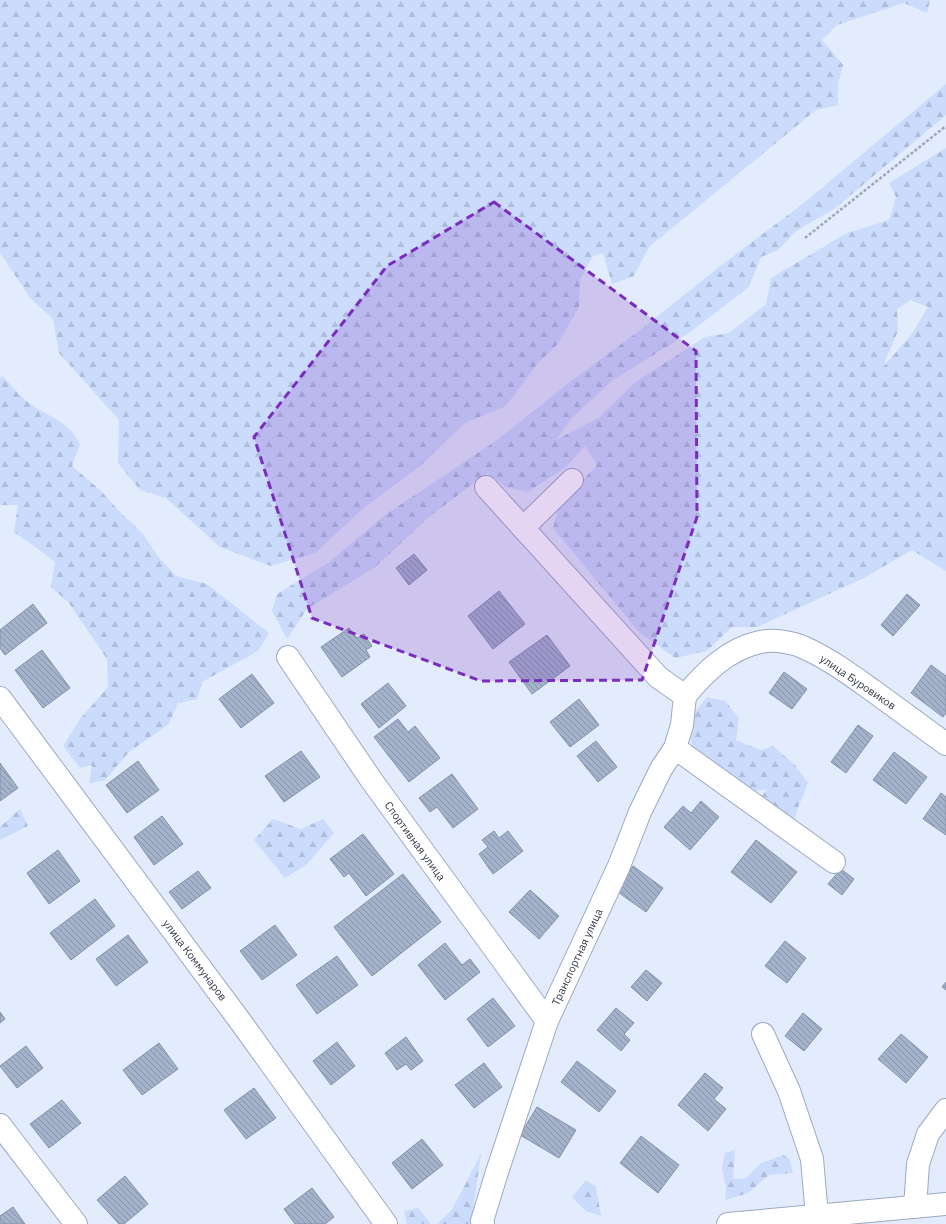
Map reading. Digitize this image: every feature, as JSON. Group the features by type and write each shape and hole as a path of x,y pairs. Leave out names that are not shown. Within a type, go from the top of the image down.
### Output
{"street":[{"path":"523,528 572,480"},
{"path":"486,487 658,677 684,696"},
{"name":"улица Буровиков","path":"684,696 700,677 720,660 739,649 761,642 781,641 804,647 841,668 946,744"},
{"name":"Спортивная улица","path":"288,657 372,781 547,1021"},
{"name":"Транспортная улица","path":"483,1224 482,1221 497,1172 547,1021 619,866 640,812 661,769 674,748 682,725 684,696"},
{"name":"улица Коммунаров","path":"0,698 243,1024 386,1224"},
{"path":"674,748 834,862"},
{"path":"763,1034 789,1091 812,1159 817,1216"},
{"path":"916,1207 918,1164 928,1134 946,1110"},
{"path":"0,1125 76,1224"},
{"path":"728,1224 946,1204"}],"path":[{"path":"805,238 946,126"}],"highlighted area":[{"path":"494,202 696,351 697,517 642,680 481,681 312,618 254,437 387,266"}],"green space":[{"path":"0,0 930,0 927,13 904,3 837,25 822,40 843,65 838,84 838,105 816,110 649,247 634,276 612,284 603,253 593,256 580,280 579,307 557,345 538,363 506,406 465,423 420,466 364,508 315,553 271,566 220,547 166,498 140,490 118,463 119,420 59,353 53,319 31,299 0,253"},
{"path":"946,84 946,115 834,209 796,231 778,250 761,257 749,287 689,333 613,380 572,418 556,440 600,417 634,383 705,337 729,333 766,304 771,278 847,233 889,220 896,197 889,183 946,148 946,571 912,550 864,578 757,627 732,627 707,651 675,658 639,632 553,528 560,504 597,465 585,446 566,467 528,492 506,487 487,473 429,517 374,568 307,609 287,639 272,611 277,594 328,563 385,515 500,438 566,385 639,331 719,267 804,203","holes":["910,300 928,307 911,335 882,368 898,331 897,309"]},
{"path":"2,376 28,402 70,429 80,444 72,466 100,490 142,533 157,555 176,576 207,584 269,633 258,651 202,682 197,699 178,703 169,724 129,752 105,780 89,783 92,765 80,768 63,746 80,719 108,687 107,659 69,603 51,587 55,562 14,532 18,505 0,505 0,379"},
{"path":"707,697 725,701 739,718 736,740 760,750 773,746 794,764 808,783 792,827 753,809 767,789 743,793 695,759 691,739 694,714"},
{"path":"20,809 28,826 0,840 0,827"},
{"path":"273,819 301,829 323,819 334,833 306,865 285,878 254,840"},
{"path":"735,1150 733,1179 746,1178 761,1163 783,1155 789,1158 793,1173 769,1175 748,1193 725,1200 726,1189 722,1168 725,1153"},
{"path":"481,1154 471,1224 437,1224 452,1210"},
{"path":"586,1180 596,1187 601,1216 586,1211 572,1197"},
{"path":"418,1208 431,1224 407,1224 404,1211"}],"building":[{"path":"414,554 427,570 409,585 396,568"},
{"path":"499,591 525,624 493,649 468,616"},
{"path":"907,594 920,605 893,636 881,625"},
{"path":"33,604 47,623 5,655 0,648 0,630"},
{"path":"349,628 357,638 364,634 372,646 366,650 370,657 342,677 321,647"},
{"path":"547,635 570,666 532,694 509,662"},
{"path":"42,650 70,688 43,708 15,670"},
{"path":"931,665 946,676 946,713 943,717 911,693"},
{"path":"784,672 807,689 792,709 769,693"},
{"path":"252,674 274,703 241,728 219,699"},
{"path":"388,683 406,706 379,728 361,704"},
{"path":"579,699 599,725 570,747 550,722"},
{"path":"398,719 408,732 415,726 440,758 409,782 374,737"},
{"path":"858,725 873,736 846,773 831,762"},
{"path":"596,741 617,767 598,782 577,756"},
{"path":"301,751 320,777 284,802 265,776"},
{"path":"894,752 927,777 906,804 873,780"},
{"path":"138,761 159,790 127,813 106,785"},
{"path":"0,763 18,788 0,801"},
{"path":"452,774 478,809 453,828 437,807 430,812 419,798"},
{"path":"941,793 946,797 946,835 923,819"},
{"path":"701,801 719,817 690,850 664,827 683,806 691,813"},
{"path":"162,816 183,844 154,865 134,837"},
{"path":"494,831 499,838 508,831 523,851 493,874 479,854 488,847 482,840"},
{"path":"363,834 394,874 366,896 349,873 344,877 330,859"},
{"path":"756,840 797,872 771,903 731,872"},
{"path":"58,850 80,881 49,904 27,873"},
{"path":"633,866 663,888 646,912 615,890"},
{"path":"841,869 854,879 842,895 828,884"},
{"path":"198,871 211,888 182,909 169,892"},
{"path":"403,874 441,922 372,976 334,927"},
{"path":"530,890 559,916 539,939 509,912"},
{"path":"95,899 115,926 71,960 50,933"},
{"path":"275,925 297,955 262,980 240,951"},
{"path":"128,935 148,962 116,986 96,959"},
{"path":"785,941 806,958 787,983 765,966"},
{"path":"445,943 462,965 470,959 480,972 445,1000 418,965"},
{"path":"337,956 358,985 317,1014 296,985"},
{"path":"646,970 662,983 647,1001 631,987"},
{"path":"946,982 946,990 942,987"},
{"path":"493,998 515,1026 488,1047 467,1019"},
{"path":"616,1008 634,1023 624,1034 630,1040 621,1051 597,1030"},
{"path":"0,1012 5,1019 0,1023"},
{"path":"803,1013 822,1029 804,1051 785,1036"},
{"path":"901,1034 928,1057 906,1083 878,1059"},
{"path":"406,1037 423,1061 411,1070 406,1064 397,1070 385,1053"},
{"path":"337,1042 355,1066 331,1085 313,1061"},
{"path":"159,1043 178,1069 142,1095 123,1070"},
{"path":"26,1046 43,1068 17,1088 0,1066"},
{"path":"577,1061 616,1091 599,1112 561,1082"},
{"path":"484,1063 502,1087 474,1108 455,1085"},
{"path":"705,1073 723,1088 714,1099 726,1109 708,1131 678,1105"},
{"path":"254,1088 276,1118 246,1139 224,1110"},
{"path":"62,1100 81,1123 49,1148 30,1124"},
{"path":"537,1107 576,1130 559,1158 520,1135"},
{"path":"641,1136 679,1165 658,1193 620,1163"},
{"path":"422,1139 443,1165 412,1189 392,1163"},
{"path":"125,1176 148,1204 124,1224 119,1224 97,1200"},
{"path":"312,1188 334,1217 325,1224 295,1224 284,1209"},
{"path":"13,1207 25,1224 0,1224 0,1216"}]}
